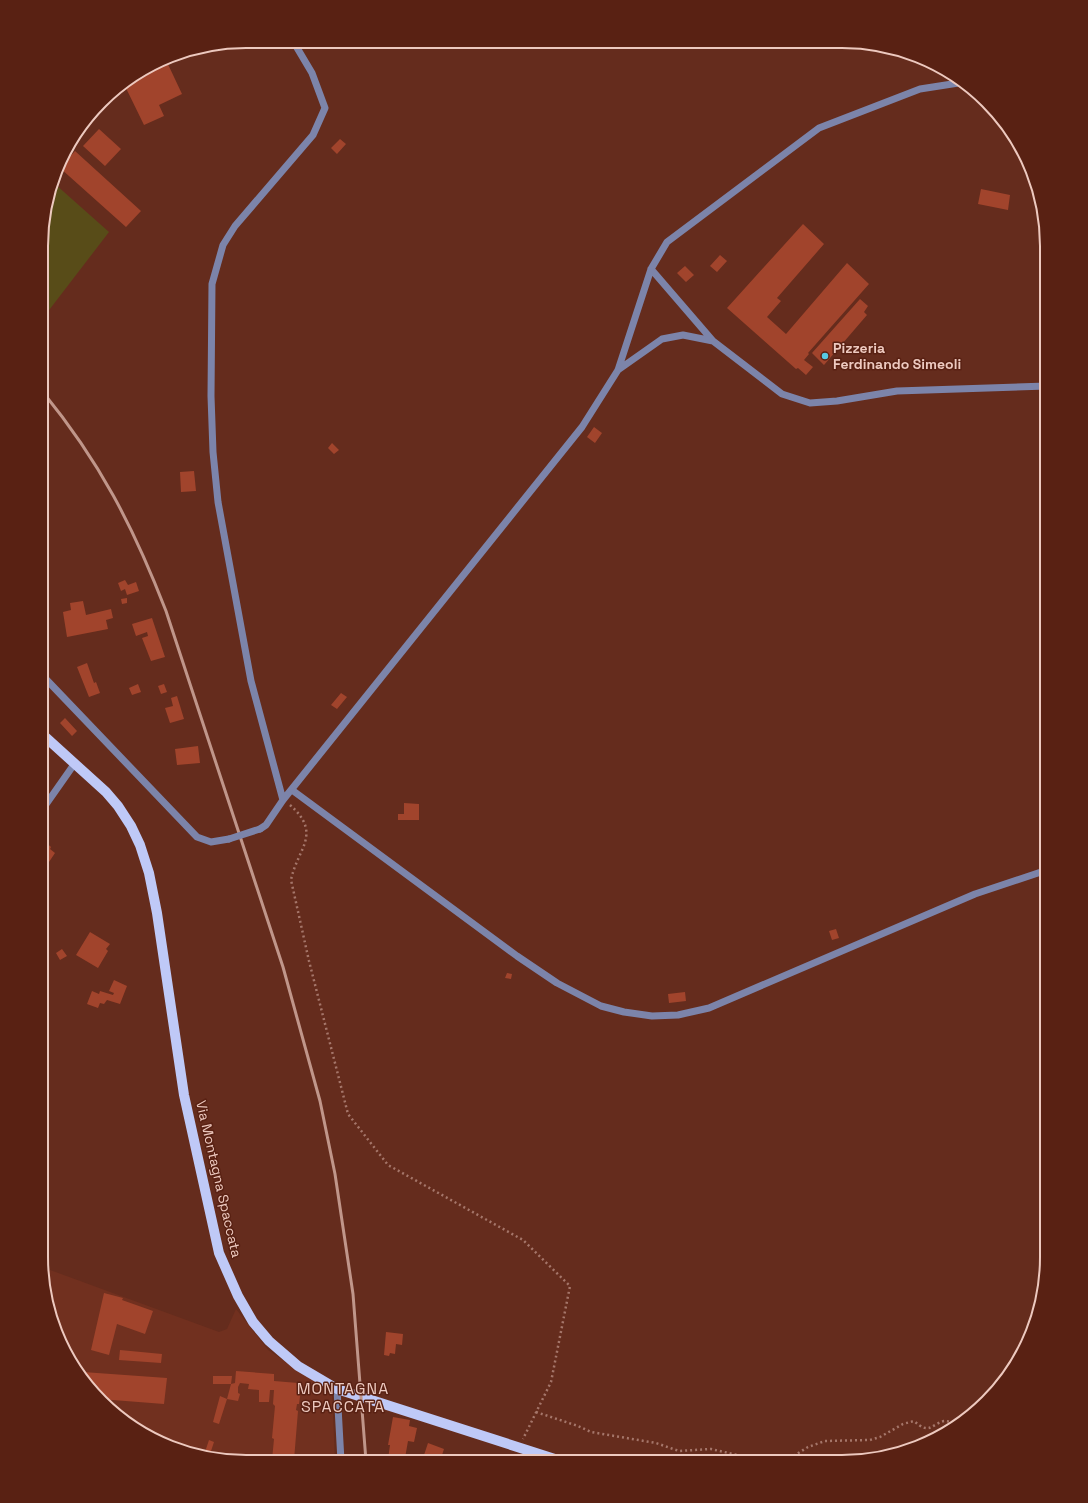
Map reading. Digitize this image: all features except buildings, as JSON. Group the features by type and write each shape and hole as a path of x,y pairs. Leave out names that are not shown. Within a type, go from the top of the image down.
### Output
{"main road":[{"name":"Via Montagna Spaccata","path":"48,739 75,763 118,806 131,826 140,844 157,912 184,1095 219,1253 238,1296 253,1322 298,1366 337,1389 543,1455"}],"street":[{"path":"283,800 251,681 218,502 213,452 211,396 212,284 223,245 235,226 313,135 325,108 312,73 297,48"},
{"path":"48,681 197,837 211,842 229,840 260,829 266,825 283,800 582,427 618,370 651,268 667,242 819,128 920,90 955,84"},
{"path":"651,268 713,341 782,394 810,403 836,401 896,391 1040,386"},
{"path":"618,370 662,339 683,335 713,341"},
{"path":"48,801 75,763"},
{"path":"292,790 511,951 557,983 601,1006 624,1012 652,1016 678,1015 709,1008 968,897 1040,872"},
{"path":"337,1389 341,1455"}],"path":[{"path":"283,800 304,821 307,834 304,849 294,868 291,880 309,961 348,1114 388,1165 523,1240 570,1286 551,1382 519,1447"},
{"path":"536,1412 591,1432 656,1443 679,1451 711,1449 737,1455"},
{"path":"795,1455 808,1447 825,1442 870,1440 880,1437 902,1424 914,1421 923,1428 931,1428 944,1421 952,1422"}],"shaded area":[{"path":"58,187 109,232 48,311 48,233 52,208"},
{"path":"48,1269 219,1332 227,1329 236,1309 268,1350 332,1393 335,1455 233,1455 195,1448 170,1440 136,1422 116,1406 97,1387 81,1367 63,1333 55,1308"}],"railway":[{"path":"48,398 63,417 98,469 128,523 154,580 166,611 283,967 320,1101 335,1174 353,1294 366,1455"}],"place":[{"name":"Pizzeria Ferdinando Simeoli","path":"825,356"}],"district":[{"name":"MONTAGNA SPACCATA","path":"343,1397"}]}
